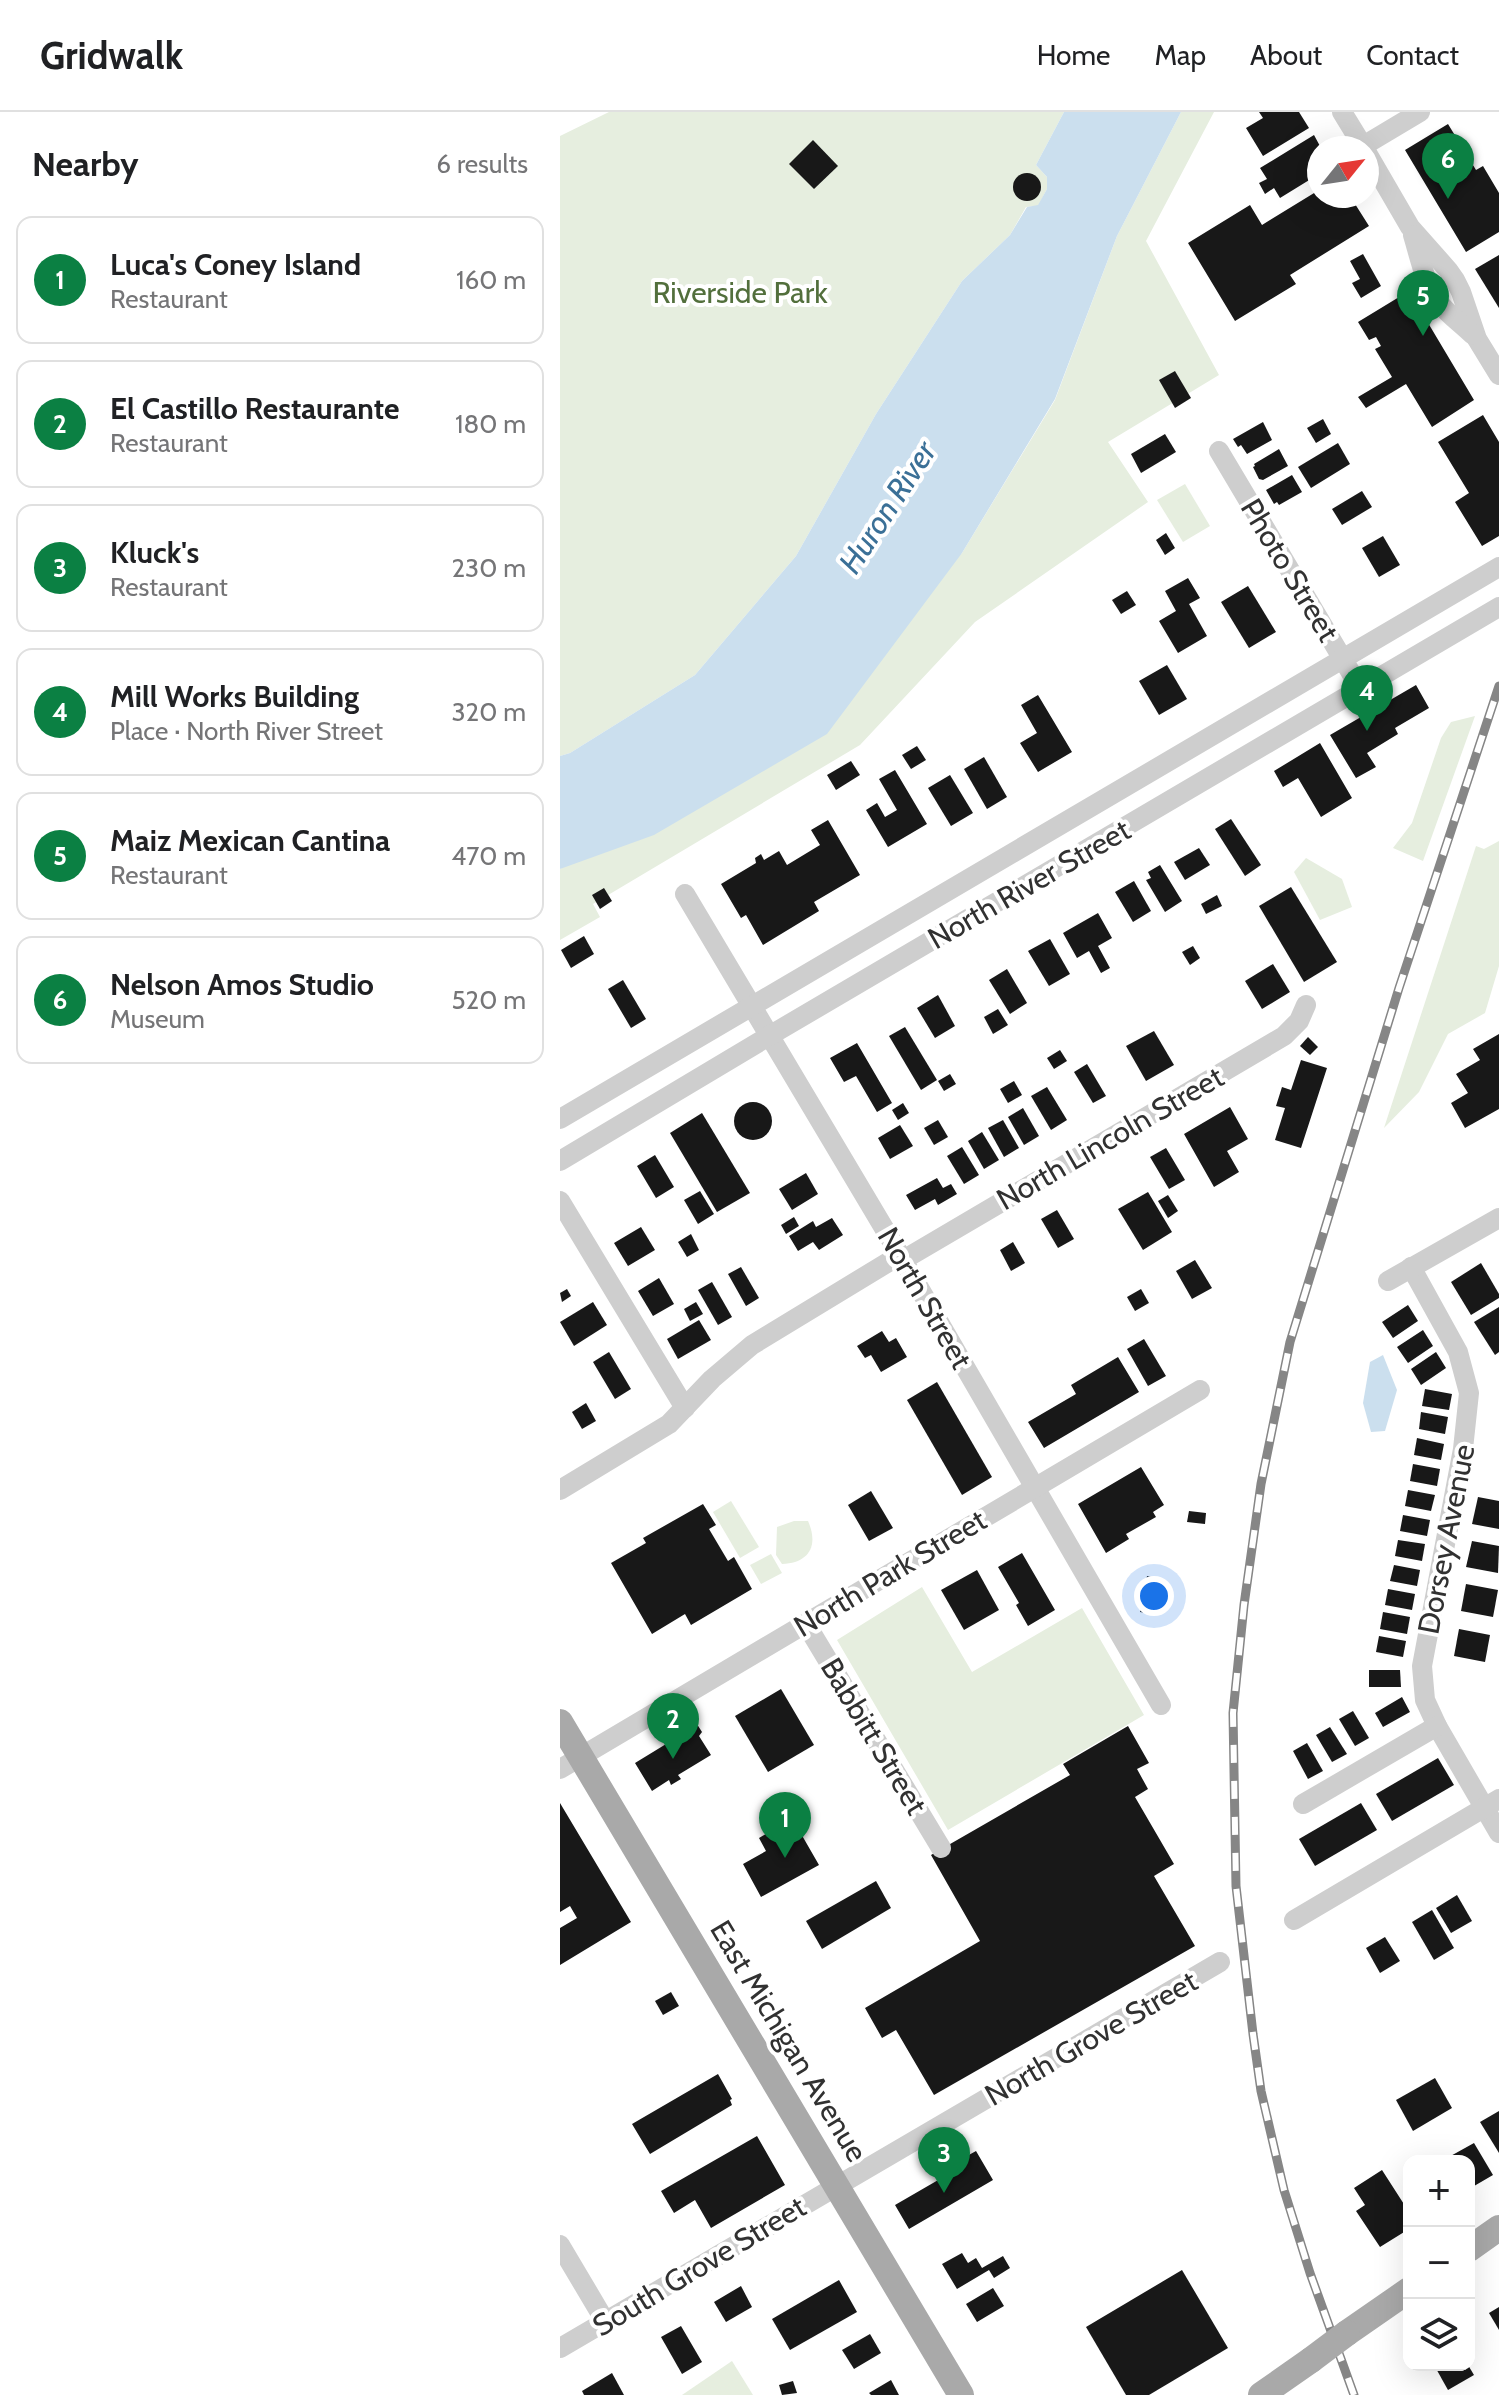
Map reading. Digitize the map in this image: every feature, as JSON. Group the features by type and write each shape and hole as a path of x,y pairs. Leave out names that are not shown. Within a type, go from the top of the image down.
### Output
{"main road":[{"name":"East Michigan Avenue","path":"560,1722 570,1763 837,2185 961,2395"},
{"path":"1475,2246 1496,2235"},
{"path":"1261,2395 1403,2294"}],"street":[{"path":"1342,112 1357,136"},
{"path":"1379,140 1420,112"},
{"path":"1379,173 1410,227 1433,293 1477,339 1499,375"},
{"name":"Photo Street","path":"1219,451 1360,688"},
{"name":"North River Street","path":"560,1119 1499,567"},
{"name":"North River Street","path":"560,1161 1499,607"},
{"name":"North Street","path":"685,894 1161,1705"},
{"name":"North Lincoln Street","path":"560,1490 669,1424 712,1379 752,1345 1284,1036 1299,1021 1306,1005"},
{"path":"560,1201 685,1408"},
{"path":"1388,1281 1499,1218"},
{"name":"Dorsey Avenue","path":"1411,1267 1458,1352 1469,1393 1463,1449 1422,1666 1425,1700 1437,1726 1492,1804 1499,1833"},
{"name":"North Park Street","path":"570,1763 1200,1390"},
{"name":"Babbitt Street","path":"806,1624 941,1848"},
{"path":"1303,1804 1437,1726"},
{"path":"1294,1920 1492,1804"},
{"name":"North Grove Street","path":"837,2185 1220,1962"},
{"name":"South Grove Street","path":"560,2348 837,2185"},
{"path":"560,2245 605,2321"}],"green space":[{"name":"Riverside Park","path":"609,112 1064,112 1036,165 1047,177 1047,189 1038,206 1026,207 1010,235 962,281 876,414 796,556 695,675 570,753 560,756 560,136"},
{"path":"1181,112 1214,112 1146,241 1219,375 1108,442 1148,502 975,622 860,745 593,904 600,917 560,940 560,869 962,553 1055,400 1117,236"},
{"path":"1185,484 1210,526 1183,542 1157,500"},
{"path":"1475,716 1423,861 1393,848 1412,823 1441,738 1451,722"},
{"path":"1499,841 1499,966 1485,1013 1448,1034 1419,1092 1384,1128 1476,846 1484,849"},
{"path":"1306,858 1342,879 1352,907 1320,920 1294,872"},
{"path":"731,1501 759,1547 740,1558 713,1512"},
{"path":"794,1521 808,1521 812,1545 805,1557 782,1564 776,1555 777,1527"},
{"path":"771,1554 782,1573 761,1584 750,1565"},
{"path":"922,1587 972,1672 1082,1608 1144,1715 948,1830 837,1640"},
{"path":"732,2361 753,2395 682,2395"}],"water":[{"name":"Huron River","path":"1064,112 1181,112 1117,236 1055,399 962,553 827,734 654,835 560,869 560,756 570,753 695,675 796,556 876,414 962,281 1010,235 1027,207 1038,205 1047,189 1047,177 1036,165"},
{"path":"1383,1355 1397,1390 1385,1431 1371,1432 1363,1403 1370,1362"}],"building":[{"path":"1259,112 1299,112 1309,128 1263,156 1246,128 1263,118"},
{"path":"1448,124 1476,170 1483,166 1499,193 1499,232 1466,252 1405,150"},
{"path":"1307,139 1307,181 1280,198 1274,188 1265,194 1259,183 1267,179 1260,168"},
{"path":"813,140 838,166 814,189 789,164"},
{"path":"1027,173 1037,177 1041,187 1037,197 1027,201 1017,197 1013,187 1017,177"},
{"path":"1307,197 1307,208 1358,208 1369,226 1290,275 1296,284 1235,321 1188,243 1250,205 1262,225"},
{"path":"1363,254 1381,286 1361,298 1352,283 1360,279 1350,261"},
{"path":"1499,255 1499,308 1475,269"},
{"path":"1409,291 1474,400 1432,427 1406,384 1366,408 1358,397 1392,377 1375,349 1381,346 1376,337 1369,340 1358,322"},
{"path":"1175,371 1191,398 1175,408 1159,380"},
{"path":"1483,415 1499,442 1499,536 1482,546 1455,502 1469,493 1438,442"},
{"path":"1323,419 1331,434 1316,443 1307,428"},
{"path":"1263,422 1272,440 1247,454 1233,439"},
{"path":"1165,434 1176,452 1141,473 1131,454"},
{"path":"1338,443 1350,464 1311,488 1298,467"},
{"path":"1279,449 1288,466 1263,480 1259,479 1254,464"},
{"path":"1292,475 1302,492 1279,505 1277,502 1274,504 1266,490"},
{"path":"1362,491 1372,507 1342,525 1332,509"},
{"path":"1166,533 1175,548 1165,555 1156,540"},
{"path":"1383,536 1400,565 1379,577 1362,548"},
{"path":"1188,578 1200,598 1189,604 1207,636 1178,653 1159,621 1176,611 1165,591"},
{"path":"1248,586 1276,632 1249,648 1221,602"},
{"path":"1127,591 1136,605 1121,614 1112,600"},
{"path":"1167,665 1187,699 1159,715 1139,681"},
{"path":"1416,685 1429,708 1395,728 1398,734 1367,753 1376,767 1356,778 1330,735"},
{"path":"1038,695 1072,752 1038,772 1020,743 1037,733 1021,705"},
{"path":"1320,743 1352,798 1321,817 1298,778 1283,787 1274,771"},
{"path":"917,746 926,760 911,769 902,755"},
{"path":"984,757 1007,797 987,809 964,769"},
{"path":"851,761 860,775 836,790 827,775"},
{"path":"895,770 927,824 888,847 866,810 877,803 885,817 897,810 879,779"},
{"path":"950,775 973,813 951,826 928,788"},
{"path":"1231,819 1261,865 1245,876 1215,829"},
{"path":"828,820 860,875 814,902 819,911 763,945 746,915 741,918 721,884 756,863 755,858 761,854 764,860 779,851 787,865 820,845 811,830"},
{"path":"1199,848 1210,865 1185,880 1174,862"},
{"path":"1160,865 1182,901 1165,912 1146,880 1151,878 1148,872"},
{"path":"1134,881 1151,911 1133,922 1115,892"},
{"path":"1291,887 1337,962 1304,982 1259,906"},
{"path":"604,888 612,901 600,909 592,895"},
{"path":"1217,895 1222,906 1206,914 1201,904"},
{"path":"1098,913 1112,938 1098,946 1110,968 1101,973 1089,951 1077,958 1063,933"},
{"path":"584,936 594,954 571,968 561,950"},
{"path":"1050,939 1070,974 1049,986 1028,951"},
{"path":"1193,946 1200,958 1190,965 1182,952"},
{"path":"1273,964 1290,992 1262,1009 1245,981"},
{"path":"1007,969 1027,1003 1010,1014 989,980"},
{"path":"623,980 646,1019 631,1028 608,989"},
{"path":"938,995 955,1026 935,1038 917,1008"},
{"path":"998,1009 1008,1025 993,1034 984,1017"},
{"path":"905,1027 937,1080 921,1090 889,1036"},
{"path":"1154,1031 1174,1065 1146,1081 1126,1046"},
{"path":"1499,1034 1499,1109 1465,1128 1451,1103 1468,1093 1456,1074 1480,1060 1473,1049"},
{"path":"1308,1037 1318,1047 1310,1055 1300,1046"},
{"path":"857,1043 892,1103 877,1112 856,1076 844,1082 830,1058"},
{"path":"1060,1050 1067,1061 1054,1069 1047,1058"},
{"path":"1301,1060 1327,1068 1301,1148 1275,1140 1285,1108 1276,1106 1282,1087 1291,1090"},
{"path":"1087,1064 1106,1096 1093,1103 1074,1072"},
{"path":"950,1074 956,1084 944,1091 938,1081"},
{"path":"1014,1081 1022,1095 1008,1103 1000,1089"},
{"path":"1047,1087 1067,1120 1051,1130 1031,1096"},
{"path":"753,1102 766,1108 772,1121 766,1134 753,1140 740,1134 734,1121 740,1108"},
{"path":"903,1103 909,1113 898,1120 892,1110"},
{"path":"1230,1107 1248,1139 1227,1151 1239,1172 1214,1187 1184,1134"},
{"path":"1023,1108 1039,1136 1024,1145 1008,1117"},
{"path":"702,1113 750,1193 717,1212 670,1133"},
{"path":"938,1120 948,1137 934,1145 924,1128"},
{"path":"1003,1120 1019,1148 1004,1157 988,1128"},
{"path":"900,1125 913,1146 890,1159 878,1138"},
{"path":"982,1132 999,1160 984,1169 968,1141"},
{"path":"962,1147 979,1175 964,1184 947,1156"},
{"path":"1166,1148 1185,1180 1169,1189 1150,1157"},
{"path":"655,1155 674,1187 656,1198 637,1166"},
{"path":"806,1173 818,1194 792,1210 779,1189"},
{"path":"937,1178 943,1188 951,1184 957,1194 938,1205 935,1199 915,1210 906,1195"},
{"path":"700,1191 714,1214 698,1224 684,1200"},
{"path":"1148,1192 1172,1232 1143,1250 1118,1209"},
{"path":"1168,1195 1178,1211 1168,1218 1158,1201"},
{"path":"1057,1210 1074,1239 1058,1248 1041,1219"},
{"path":"794,1217 799,1226 786,1234 781,1225"},
{"path":"832,1218 843,1235 819,1250 813,1242 798,1251 789,1236 813,1221 816,1227"},
{"path":"641,1227 655,1250 628,1266 614,1243"},
{"path":"691,1234 699,1250 687,1257 678,1242"},
{"path":"1013,1242 1025,1263 1011,1271 1000,1250"},
{"path":"1195,1260 1212,1288 1192,1299 1176,1271"},
{"path":"1481,1263 1499,1298 1471,1315 1451,1282"},
{"path":"741,1267 759,1298 746,1306 728,1274"},
{"path":"659,1278 674,1304 653,1316 638,1291"},
{"path":"712,1282 732,1317 718,1325 698,1290"},
{"path":"567,1289 571,1296 562,1302 560,1293"},
{"path":"1141,1289 1149,1303 1135,1311 1127,1297"},
{"path":"593,1302 607,1325 574,1346 560,1322"},
{"path":"696,1302 703,1314 690,1321 684,1309"},
{"path":"1408,1305 1418,1321 1393,1338 1382,1322"},
{"path":"1499,1307 1499,1352 1495,1355 1474,1322"},
{"path":"699,1320 711,1340 678,1359 667,1339"},
{"path":"1423,1330 1433,1346 1408,1363 1397,1347"},
{"path":"882,1331 889,1342 896,1338 907,1357 881,1372 871,1355 865,1358 857,1346"},
{"path":"1144,1339 1166,1376 1148,1386 1127,1349"},
{"path":"609,1352 631,1389 615,1399 593,1362"},
{"path":"1436,1352 1446,1368 1421,1385 1411,1369"},
{"path":"1118,1357 1139,1392 1044,1448 1028,1422 1076,1394 1071,1385"},
{"path":"937,1382 992,1477 962,1495 907,1400"},
{"path":"1425,1389 1452,1394 1449,1410 1422,1406"},
{"path":"586,1403 596,1421 582,1429 572,1412"},
{"path":"1421,1412 1448,1417 1445,1434 1419,1429"},
{"path":"1417,1438 1444,1444 1441,1460 1414,1455"},
{"path":"1413,1464 1440,1469 1437,1486 1410,1481"},
{"path":"1141,1467 1164,1505 1153,1512 1156,1517 1126,1534 1129,1539 1106,1553 1078,1504"},
{"path":"1408,1490 1435,1495 1431,1511 1405,1506"},
{"path":"871,1491 893,1528 869,1541 848,1505"},
{"path":"1478,1497 1499,1501 1499,1529 1472,1524"},
{"path":"703,1504 716,1525 709,1529 728,1561 734,1557 752,1589 691,1625 685,1614 652,1634 611,1563 646,1543 643,1538"},
{"path":"1189,1511 1206,1513 1205,1524 1187,1522"},
{"path":"1403,1515 1430,1520 1427,1536 1400,1531"},
{"path":"1398,1540 1425,1544 1422,1561 1395,1556"},
{"path":"1472,1541 1499,1546 1498,1573 1466,1567"},
{"path":"1022,1553 1055,1610 1028,1626 1016,1605 1019,1603 998,1567"},
{"path":"1394,1565 1420,1570 1417,1586 1390,1581"},
{"path":"977,1570 999,1610 964,1630 941,1590"},
{"path":"1147,1576 1165,1580 1157,1615 1140,1612"},
{"path":"1466,1584 1498,1590 1493,1617 1461,1611"},
{"path":"1388,1589 1415,1594 1412,1610 1385,1605"},
{"path":"1383,1612 1410,1617 1407,1634 1380,1629"},
{"path":"1459,1629 1490,1635 1485,1662 1454,1656"},
{"path":"1379,1636 1406,1641 1403,1657 1376,1652"},
{"path":"1369,1670 1400,1670 1401,1687 1369,1687"},
{"path":"781,1689 814,1745 768,1772 735,1716"},
{"path":"1402,1697 1410,1712 1383,1727 1375,1713"},
{"path":"1353,1711 1369,1738 1355,1746 1339,1719"},
{"path":"695,1721 702,1732 699,1736 711,1755 678,1775 681,1779 671,1785 669,1780 652,1791 635,1763 671,1741 671,1736"},
{"path":"1128,1726 1149,1763 1137,1769 1148,1789 1135,1797 1174,1864 1154,1876 1195,1946 934,2095 896,2030 882,2038 865,2008 980,1941 931,1855 1070,1775 1063,1764"},
{"path":"1330,1727 1347,1754 1332,1762 1316,1735"},
{"path":"1307,1743 1323,1771 1308,1779 1293,1751"},
{"path":"1438,1758 1454,1785 1392,1821 1376,1794"},
{"path":"560,1803 631,1922 560,1965 560,1928 577,1918 570,1906 560,1912"},
{"path":"1361,1803 1377,1830 1315,1866 1299,1839"},
{"path":"774,1829 781,1842 800,1832 819,1865 761,1897 743,1864 766,1851 759,1838"},
{"path":"876,1881 891,1908 822,1949 806,1921"},
{"path":"1457,1895 1472,1921 1451,1933 1436,1908"},
{"path":"1432,1910 1454,1948 1434,1960 1412,1922"},
{"path":"1385,1937 1400,1961 1380,1973 1366,1948"},
{"path":"671,1992 679,2006 663,2015 655,2001"},
{"path":"718,2074 732,2099 732,2105 650,2154 632,2124"},
{"path":"1435,2078 1452,2108 1413,2131 1396,2100"},
{"path":"1499,2111 1499,2153 1480,2122"},
{"path":"757,2136 785,2185 711,2228 695,2200 674,2213 661,2191"},
{"path":"1474,2143 1493,2175 1475,2186 1475,2155 1452,2155"},
{"path":"976,2151 993,2180 909,2229 895,2205 952,2172 949,2166"},
{"path":"1382,2170 1403,2203 1403,2233 1380,2247 1356,2211 1365,2205 1354,2188"},
{"path":"962,2253 968,2263 976,2258 982,2268 1003,2256 1010,2268 994,2278 989,2270 957,2289 942,2264"},
{"path":"1182,2270 1228,2348 1149,2395 1126,2395 1086,2327"},
{"path":"839,2280 857,2312 790,2350 772,2319"},
{"path":"741,2286 752,2307 726,2322 714,2302"},
{"path":"993,2288 1004,2306 977,2322 966,2304"},
{"path":"1499,2307 1499,2330 1489,2313"},
{"path":"681,2326 702,2362 682,2374 661,2337"},
{"path":"870,2334 881,2353 854,2369 842,2350"},
{"path":"1437,2371 1472,2371 1474,2375 1448,2390"},
{"path":"612,2373 624,2395 584,2395 582,2391"},
{"path":"891,2380 899,2395 869,2393"},
{"path":"793,2381 797,2393 782,2395 779,2385"}],"railway":[{"path":"1354,2395 1284,2190 1261,2091 1236,1886 1233,1713 1261,1484 1290,1342 1399,988 1499,686"}],"place":[{"name":"Nelson Amos Studio","path":"1448,199"},
{"name":"Maiz Mexican Cantina","path":"1423,336"},
{"name":"Mill Works Building","path":"1367,731"},
{"name":"El Castillo Restaurante","path":"673,1759"},
{"name":"Luca's Coney Island","path":"785,1858"},
{"name":"Kluck's","path":"944,2193"}]}
